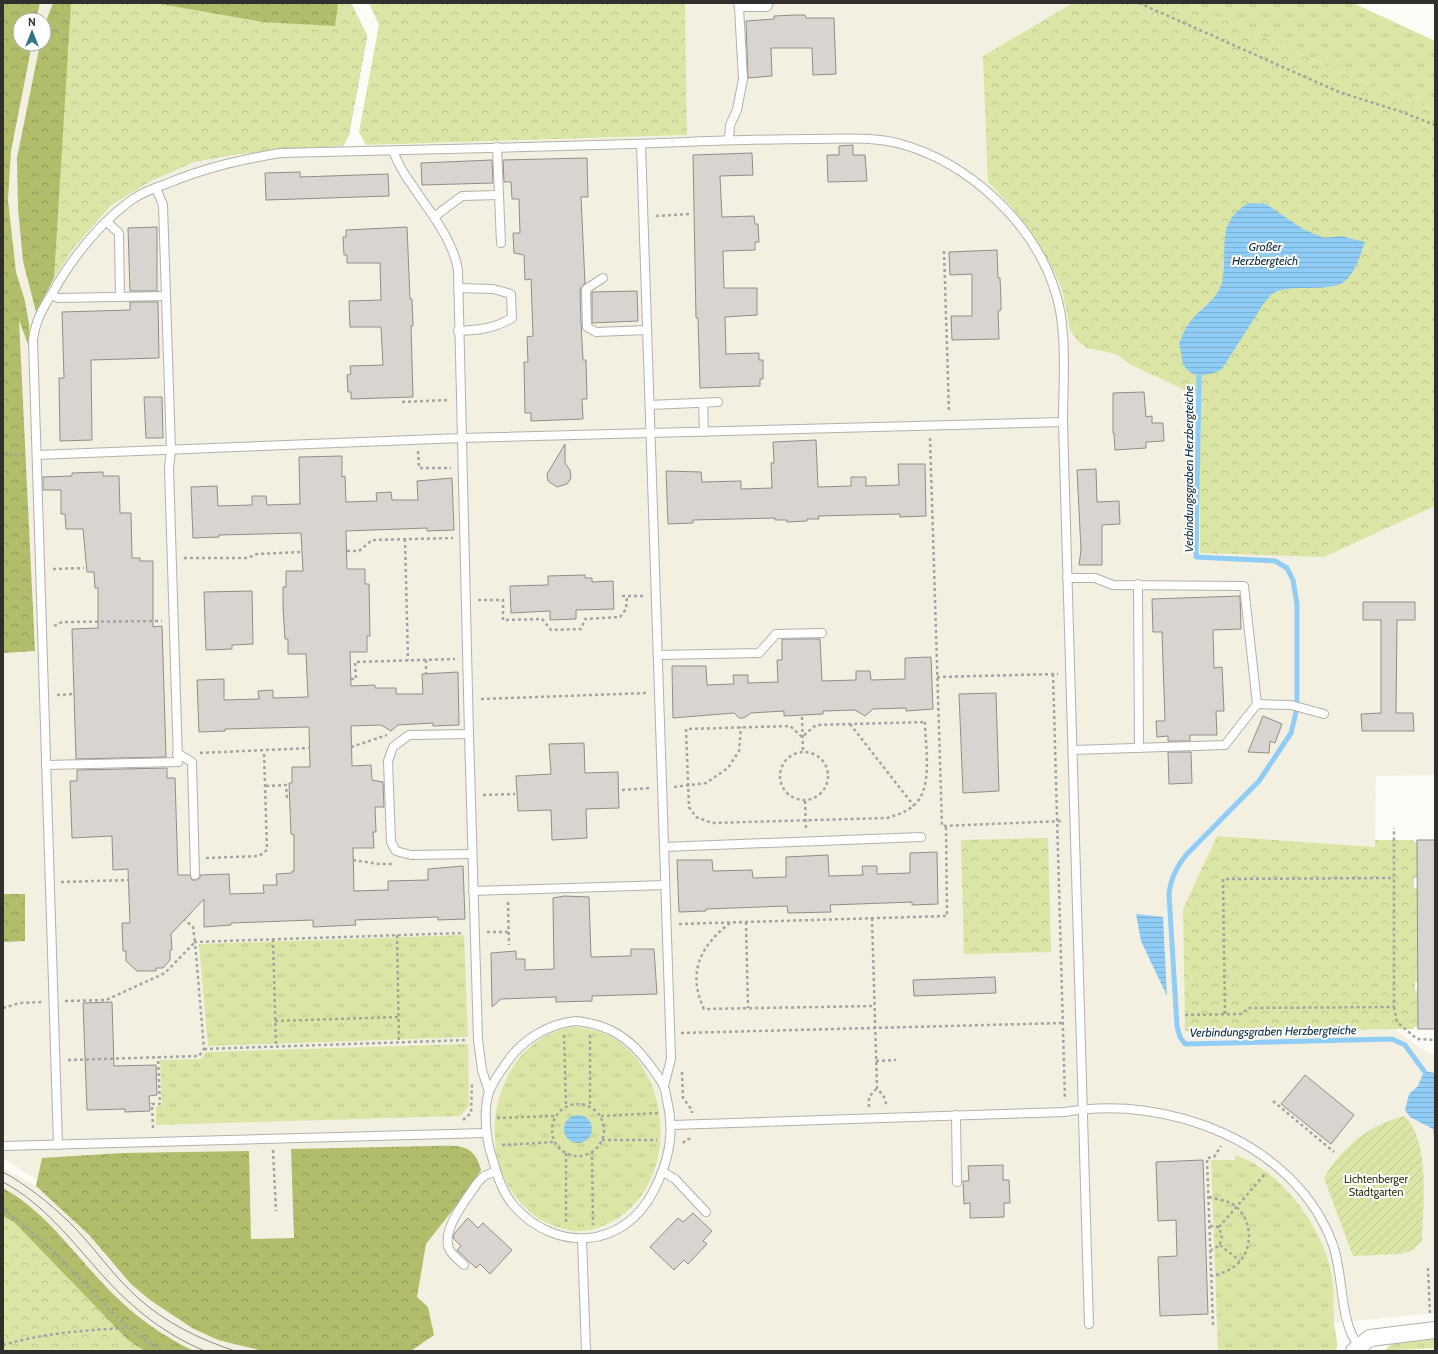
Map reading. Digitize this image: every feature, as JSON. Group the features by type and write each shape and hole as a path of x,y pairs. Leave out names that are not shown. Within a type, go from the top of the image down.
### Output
{"street":[{"path":"1357,1348 1370,1338 1433,1324"}],"lane":[{"path":"730,140 730,125 737,110 742,79 738,5 767,6 769,3"},
{"path":"58,1145 33,340 35,324 65,272 95,233 131,200 156,188 199,170 239,160 280,153 641,144 730,140 870,138 902,144 919,151 940,161 986,189 1008,210 1024,232 1046,269 1055,290 1060,309 1063,357 1067,578 1084,1109 1089,1324"},
{"path":"641,144 671,1059 664,1086"},
{"path":"497,147 501,243"},
{"path":"393,150 396,161 434,217 456,256 458,270 458,331 465,538 470,796 478,1040 482,1070 489,1092 486,1118 488,1146 501,1188 514,1206 534,1224 549,1232 566,1237 582,1239 594,1238 619,1229 638,1215 651,1196 664,1172 671,1139 672,1125 664,1086 632,1045 617,1033 590,1022 564,1022 542,1031 524,1043 507,1062 489,1092"},
{"path":"46,765 178,762 172,621 169,468 171,450 163,205 156,188"},
{"path":"434,217 462,196 499,195"},
{"path":"107,222 119,233 120,297"},
{"path":"603,278 586,289 587,327 596,332 647,330"},
{"path":"458,288 493,289 511,294 512,318 498,326 479,330 458,331"},
{"path":"52,295 58,298 166,296"},
{"path":"650,405 718,402"},
{"path":"703,403 704,432"},
{"path":"37,455 462,438 1063,422"},
{"path":"1067,578 1095,578 1113,585 1244,586 1257,704 1225,745 1073,750"},
{"path":"1138,584 1139,748"},
{"path":"658,656 759,653 776,634 822,633"},
{"path":"1257,704 1291,705 1324,714"},
{"path":"469,734 409,735 393,747 388,761 388,769 391,842 396,851 411,855 472,854"},
{"path":"177,753 192,762 195,875"},
{"path":"664,848 921,837"},
{"path":"474,891 665,885"},
{"path":"672,1125 1065,1112 1084,1109 1128,1108 1179,1117 1228,1134 1274,1164 1292,1180 1320,1214 1333,1246 1340,1272 1347,1322 1357,1348"},
{"path":"956,1115 958,1182"},
{"path":"3,1146 486,1133"},
{"path":"464,1265 450,1250 446,1238 451,1224 478,1182 484,1176 496,1171"},
{"path":"664,1172 675,1179 706,1212"},
{"path":"582,1239 586,1351"}],"path":[{"path":"1139,3 1339,92 1435,124"},
{"path":"643,216 690,214"},
{"path":"944,251 949,425"},
{"path":"402,402 461,399"},
{"path":"930,426 936,677 942,826 1075,820"},
{"path":"417,440 419,468 463,468"},
{"path":"3,455 37,455"},
{"path":"347,551 359,551 372,540 465,538"},
{"path":"405,539 408,660"},
{"path":"171,558 248,558 257,554 302,552"},
{"path":"40,569 84,568"},
{"path":"622,596 656,595"},
{"path":"466,600 503,600 503,620 542,619 551,630 581,629 585,618 620,617 626,609 627,596"},
{"path":"42,633 62,622 172,621"},
{"path":"351,679 356,679 355,662 467,658"},
{"path":"426,660 426,674"},
{"path":"936,677 1070,673"},
{"path":"1052,674 1065,1112"},
{"path":"468,700 659,692"},
{"path":"44,695 74,694"},
{"path":"802,717 803,752"},
{"path":"924,722 927,776 922,794 914,806 902,813 887,818 712,823 696,817 689,807 687,786 686,728 790,726 802,737 816,725 924,722"},
{"path":"850,724 914,806"},
{"path":"622,790 687,786 706,783 728,768 739,751 741,727"},
{"path":"177,753 264,751 310,748"},
{"path":"195,858 259,856 267,850 264,751"},
{"path":"803,752 818,755 827,767 829,775 825,789 820,795 805,801 791,797 785,791 780,777 783,763 795,753 803,752"},
{"path":"266,786 286,785 286,797 290,797"},
{"path":"470,796 514,794"},
{"path":"805,801 806,841"},
{"path":"667,925 947,916 946,826"},
{"path":"1394,828 1394,1007 1397,1022 1417,1039 1435,1040"},
{"path":"1225,1014 1224,879 1394,878"},
{"path":"49,882 129,880"},
{"path":"508,890 509,945"},
{"path":"872,918 877,1088 887,1104 886,1117"},
{"path":"56,1060 199,1056 204,1049 195,942 193,927 185,920"},
{"path":"730,922 717,933 706,948 697,968 697,994 704,1009 874,1006"},
{"path":"746,922 748,1008"},
{"path":"106,1000 165,973 195,942 508,932"},
{"path":"397,936 399,1043"},
{"path":"273,939 276,1047"},
{"path":"1185,1015 1242,1014 1248,1008 1394,1007"},
{"path":"275,1021 399,1017"},
{"path":"564,1022 566,1107"},
{"path":"590,1022 590,1107"},
{"path":"680,1033 1063,1023"},
{"path":"204,1049 478,1040"},
{"path":"153,1128 152,1104 160,1104 158,1057"},
{"path":"876,1061 896,1060"},
{"path":"457,1120 464,1120 471,1113 472,1078"},
{"path":"869,1118 869,1097 877,1088"},
{"path":"1273,1102 1334,1152"},
{"path":"486,1118 555,1116 566,1107 578,1104 590,1107 601,1116 604,1128 602,1140 592,1151 580,1156 566,1153 555,1142 552,1130 555,1116"},
{"path":"601,1116 670,1113"},
{"path":"1213,1326 1208,1158 1214,1158 1228,1134"},
{"path":"272,1139 276,1212"},
{"path":"602,1140 671,1139"},
{"path":"488,1146 555,1142"},
{"path":"592,1151 594,1238"},
{"path":"566,1153 566,1237"},
{"path":"1219,1227 1274,1164"},
{"path":"1209,1197 1230,1203 1245,1216 1249,1238 1247,1249 1240,1261 1227,1271 1212,1276"},
{"path":"3,1209 53,1251 128,1328 144,1341 162,1351"},
{"path":"1210,1226 1219,1227"},
{"path":"1211,1250 1220,1245 1222,1237 1219,1227"},
{"path":"1220,1245 1240,1261"},
{"path":"1428,1268 1433,1324"},
{"path":"3,1345 77,1331 128,1328"}],"shaded area":[{"path":"3,3 71,3 54,277 72,249 112,205 150,181 193,162 231,155 288,148 687,135 685,3 1073,3 988,182 1012,207 1049,262 1062,289 1070,330 1087,348 1116,354 1131,365 1200,397 1324,557 1435,506 1435,775 1376,776 1375,847 1217,836 1183,909 1185,1031 1393,1028 1422,1049 1435,1056 1435,1313 1334,1323 1337,1348 1263,1351 331,1351 48,1187 3,1158"},
{"path":"3,1168 36,1186 89,1235 107,1258 150,1300 192,1328 218,1340 263,1351 194,1351 150,1327 127,1308 11,1192 3,1188"}],"green space":[{"path":"3,3 40,3 38,12 12,12 12,52 30,52 11,151 8,200 16,272 25,301 29,324 29,347 19,320 35,651 3,653"},
{"path":"53,3 351,3 367,36 349,134 343,146 288,148 231,155 193,162 150,181 111,205 72,249 54,278 41,303 37,316 23,261 18,209 17,158 38,52 52,52 52,12 49,12"},
{"path":"71,3 155,3 263,22 335,26 338,3 351,3 367,36 349,134 343,146 288,148 231,155 193,162 150,181 111,205 72,249 54,278"},
{"path":"369,3 685,3 687,135 366,145 359,132 379,25"},
{"path":"1073,3 1187,3 1338,71 1435,111 1435,506 1324,557 1200,553 1200,397 1131,365 1116,354 1087,348 1078,341 1070,330 1062,289 1049,262 1012,207 988,182 983,56"},
{"path":"1187,3 1353,3 1435,41 1435,111 1338,71"},
{"path":"1217,836 1375,847 1375,840 1413,840 1414,842 1417,842 1417,878 1414,878 1414,888 1417,888 1418,982 1415,982 1415,991 1418,991 1418,1027 1414,1027 1414,1029 1185,1031 1183,909"},
{"path":"1048,838 1051,952 964,954 961,840"},
{"path":"3,894 25,894 25,941 3,942"},
{"path":"464,935 468,1037 208,1046 199,944"},
{"path":"572,1027 606,1035 632,1054 650,1081 659,1113 660,1147 651,1179 633,1206 605,1225 595,1229 580,1231 564,1229 547,1223 533,1215 515,1197 500,1166 495,1141 496,1116 501,1091 512,1069 527,1049 548,1035"},
{"path":"468,1044 469,1106 460,1116 156,1125 156,1106 162,1106 160,1060 201,1059 206,1052"},
{"name":"Lichtenberger Stadtgarten","path":"1404,1116 1413,1127 1422,1157 1424,1193 1422,1241 1413,1250 1401,1254 1353,1256 1324,1178 1339,1156 1368,1131 1391,1120"},
{"path":"457,1146 469,1150 474,1154 481,1170 467,1192 426,1244 417,1297 428,1307 434,1335 411,1351 263,1351 218,1340 192,1328 150,1300 131,1284 89,1235 36,1186 42,1158 122,1153 249,1151 251,1239 294,1238 291,1149"},
{"path":"1235,1155 1251,1162 1267,1172 1281,1185 1307,1216 1317,1233 1325,1250 1332,1274 1334,1324 1337,1341 1336,1351 1218,1351 1211,1160 1235,1160"},
{"path":"3,1188 17,1196 53,1228 107,1288 129,1309 153,1327 194,1351 3,1351"},
{"path":"3,1216 14,1222 128,1340 145,1351 3,1351"},
{"path":"1435,1338 1435,1348 1384,1351 1393,1342"}],"water":[{"name":"Großer Herzbergteich","path":"1249,203 1266,204 1303,229 1324,238 1341,236 1365,242 1355,268 1345,281 1330,287 1289,289 1272,294 1264,303 1222,369 1206,375 1195,374 1190,372 1183,363 1179,344 1188,324 1213,299 1220,289 1224,270 1225,238 1227,228 1231,219 1238,211"},
{"path":"1136,914 1163,917 1167,996 1141,941"},
{"path":"1424,1071 1435,1073 1435,1146 1433,1129 1410,1117 1405,1110 1409,1094 1418,1086"},
{"path":"578,1115 588,1119 592,1129 588,1139 578,1143 568,1139 564,1129 568,1119"}],"building":[{"path":"805,15 806,18 834,18 836,74 813,75 812,48 771,48 772,76 748,78 746,21 774,19 774,16"},
{"path":"853,145 853,155 865,155 867,181 828,182 827,155 839,155 839,146"},
{"path":"752,153 753,175 720,176 722,217 754,216 755,224 758,224 759,242 755,242 755,250 723,251 724,288 757,288 757,315 725,317 726,354 759,353 759,360 763,360 763,379 760,379 760,386 700,388 698,318 696,318 693,155"},
{"path":"587,158 588,197 581,197 585,283 580,289 581,323 583,360 586,360 587,399 582,399 583,419 531,421 531,413 525,413 524,362 528,362 527,337 533,336 531,279 525,280 524,255 514,253 513,233 520,233 519,199 512,199 511,182 504,182 503,160"},
{"path":"492,160 493,183 422,185 421,163"},
{"path":"300,172 300,177 388,174 389,196 266,200 265,173"},
{"path":"157,227 157,291 130,291 128,228"},
{"path":"407,227 410,299 412,299 413,326 411,326 413,397 351,399 351,392 348,392 347,375 351,374 350,366 383,365 381,327 350,327 349,301 381,300 380,263 347,263 347,255 344,255 343,237 346,237 346,230"},
{"path":"997,250 998,278 1000,278 1001,300 1001,310 998,311 999,339 952,340 951,316 972,316 972,274 950,275 949,252"},
{"path":"637,291 638,321 592,323 592,292"},
{"path":"130,302 158,302 159,358 91,360 92,440 60,441 59,378 64,378 62,312 130,310"},
{"path":"1144,392 1146,417 1152,416 1152,423 1163,423 1164,441 1146,442 1146,448 1115,450 1113,433 1113,393"},
{"path":"144,397 162,397 163,438 146,438"},
{"path":"816,440 818,487 851,486 851,477 866,477 866,486 899,485 898,464 925,464 926,516 900,517 900,514 818,516 819,519 807,519 807,521 787,522 787,520 775,520 775,518 693,520 693,523 668,524 666,471 701,472 702,482 741,481 741,489 772,488 771,463 774,463 773,442"},
{"path":"565,444 565,463 570,470 571,478 567,484 557,487 548,481 547,474"},
{"path":"342,456 342,477 345,476 346,502 377,501 376,493 391,492 392,500 418,500 417,481 452,478 454,530 427,531 427,528 346,531 347,569 365,569 365,584 369,584 370,636 367,636 367,652 350,652 351,686 375,685 375,688 396,688 396,694 423,694 422,674 458,672 459,725 433,726 433,723 398,725 391,731 381,725 351,726 352,766 371,765 372,780 383,782 384,807 375,807 376,832 373,832 374,848 353,848 354,891 388,890 388,881 428,880 428,869 463,866 465,919 438,920 438,917 355,920 356,925 313,927 313,920 231,923 231,925 204,927 204,899 171,934 172,950 170,950 170,960 163,968 156,968 156,971 137,971 126,961 126,951 123,951 122,923 130,923 128,869 113,870 112,836 72,838 70,781 77,781 77,770 167,768 167,778 175,778 178,875 190,875 192,880 196,880 200,878 200,875 229,874 230,894 264,893 263,885 277,885 276,874 292,873 292,871 294,871 294,835 291,834 289,783 292,783 292,767 310,767 309,727 225,729 225,731 199,732 197,680 224,679 224,700 259,699 258,691 273,690 273,698 308,697 306,654 288,654 288,639 285,639 283,607 283,587 286,587 286,571 303,571 301,533 219,535 219,537 193,538 191,487 217,486 218,506 252,505 252,496 266,496 267,505 300,504 299,457"},
{"path":"1096,469 1097,502 1119,501 1120,524 1102,525 1102,565 1079,565 1081,550 1077,470"},
{"path":"103,472 103,476 119,476 120,513 131,513 132,558 140,558 140,561 153,561 153,627 162,626 166,757 76,759 72,629 98,628 98,588 95,588 94,572 87,572 83,529 66,529 65,514 61,514 61,490 43,490 43,477 72,476 72,473"},
{"path":"585,575 585,578 592,578 592,582 613,581 614,609 576,610 576,619 550,620 550,611 511,613 510,586 548,585 548,576"},
{"path":"252,591 253,644 232,645 232,649 206,650 204,592"},
{"path":"1240,596 1241,629 1213,630 1214,668 1222,667 1224,711 1216,711 1217,735 1190,735 1190,741 1168,741 1168,736 1157,737 1156,721 1165,721 1162,632 1153,632 1152,599"},
{"path":"1363,602 1415,602 1415,620 1397,620 1396,713 1413,713 1414,731 1362,731 1361,714 1381,713 1381,620 1363,620"},
{"path":"782,639 820,639 822,681 856,680 856,671 870,671 871,680 905,679 905,658 931,657 933,709 906,711 906,708 873,709 865,716 855,710 823,711 823,714 784,716 784,711 751,713 744,718 739,718 734,713 673,718 672,666 706,666 707,685 734,684 733,675 748,675 748,683 778,682 777,660 782,660"},
{"path":"996,693 999,791 963,793 959,694"},
{"path":"1263,716 1282,724 1275,743 1270,741 1269,753 1248,752"},
{"path":"584,743 585,773 618,772 619,808 586,809 587,838 552,840 551,810 518,811 516,776 551,774 549,744"},
{"path":"1168,752 1191,752 1192,783 1169,784"},
{"path":"1417,840 1435,840 1435,1029 1418,1029"},
{"path":"937,852 938,904 912,905 912,902 830,905 831,912 788,913 787,906 706,909 706,911 679,912 677,860 712,860 713,871 752,870 753,878 786,877 786,857 828,855 829,876 863,875 862,866 877,866 877,874 910,873 910,853"},
{"path":"564,896 589,897 591,957 631,956 631,949 654,949 657,994 592,996 592,1001 556,1002 556,997 501,999 492,1007 491,953 516,951 516,959 525,959 525,970 554,969 553,898"},
{"path":"995,977 996,993 914,996 913,980"},
{"path":"112,1002 114,1066 156,1065 157,1095 149,1096 150,1111 125,1112 125,1109 87,1110 83,1003"},
{"path":"1305,1075 1354,1115 1331,1144 1281,1104"},
{"path":"1203,1160 1208,1314 1160,1316 1158,1257 1177,1256 1176,1220 1158,1221 1156,1162"},
{"path":"1003,1165 1003,1180 1009,1180 1010,1203 1004,1203 1004,1217 970,1218 970,1203 964,1204 963,1181 969,1181 968,1166"},
{"path":"693,1213 712,1231 703,1241 707,1244 688,1264 684,1260 674,1270 650,1247 678,1218 683,1222"},
{"path":"468,1218 478,1228 483,1223 512,1250 490,1274 480,1264 476,1268 457,1250 461,1246 453,1238 454,1234"}],"waterway":[{"name":"Verbindungsgraben Herzbergteiche","path":"1199,376 1196,557 1275,561 1287,568 1293,580 1297,604 1297,708 1291,733 1259,781 1186,855 1173,878 1169,894 1177,1026 1180,1037 1185,1044 1392,1039 1405,1045 1424,1071"}],"tram line":[{"path":"3,1172 29,1188 61,1214 86,1240 111,1270 138,1298 149,1307 172,1323 196,1336 235,1351"},
{"path":"3,1182 18,1191 46,1213 105,1278 139,1311 177,1337 205,1351"}]}
